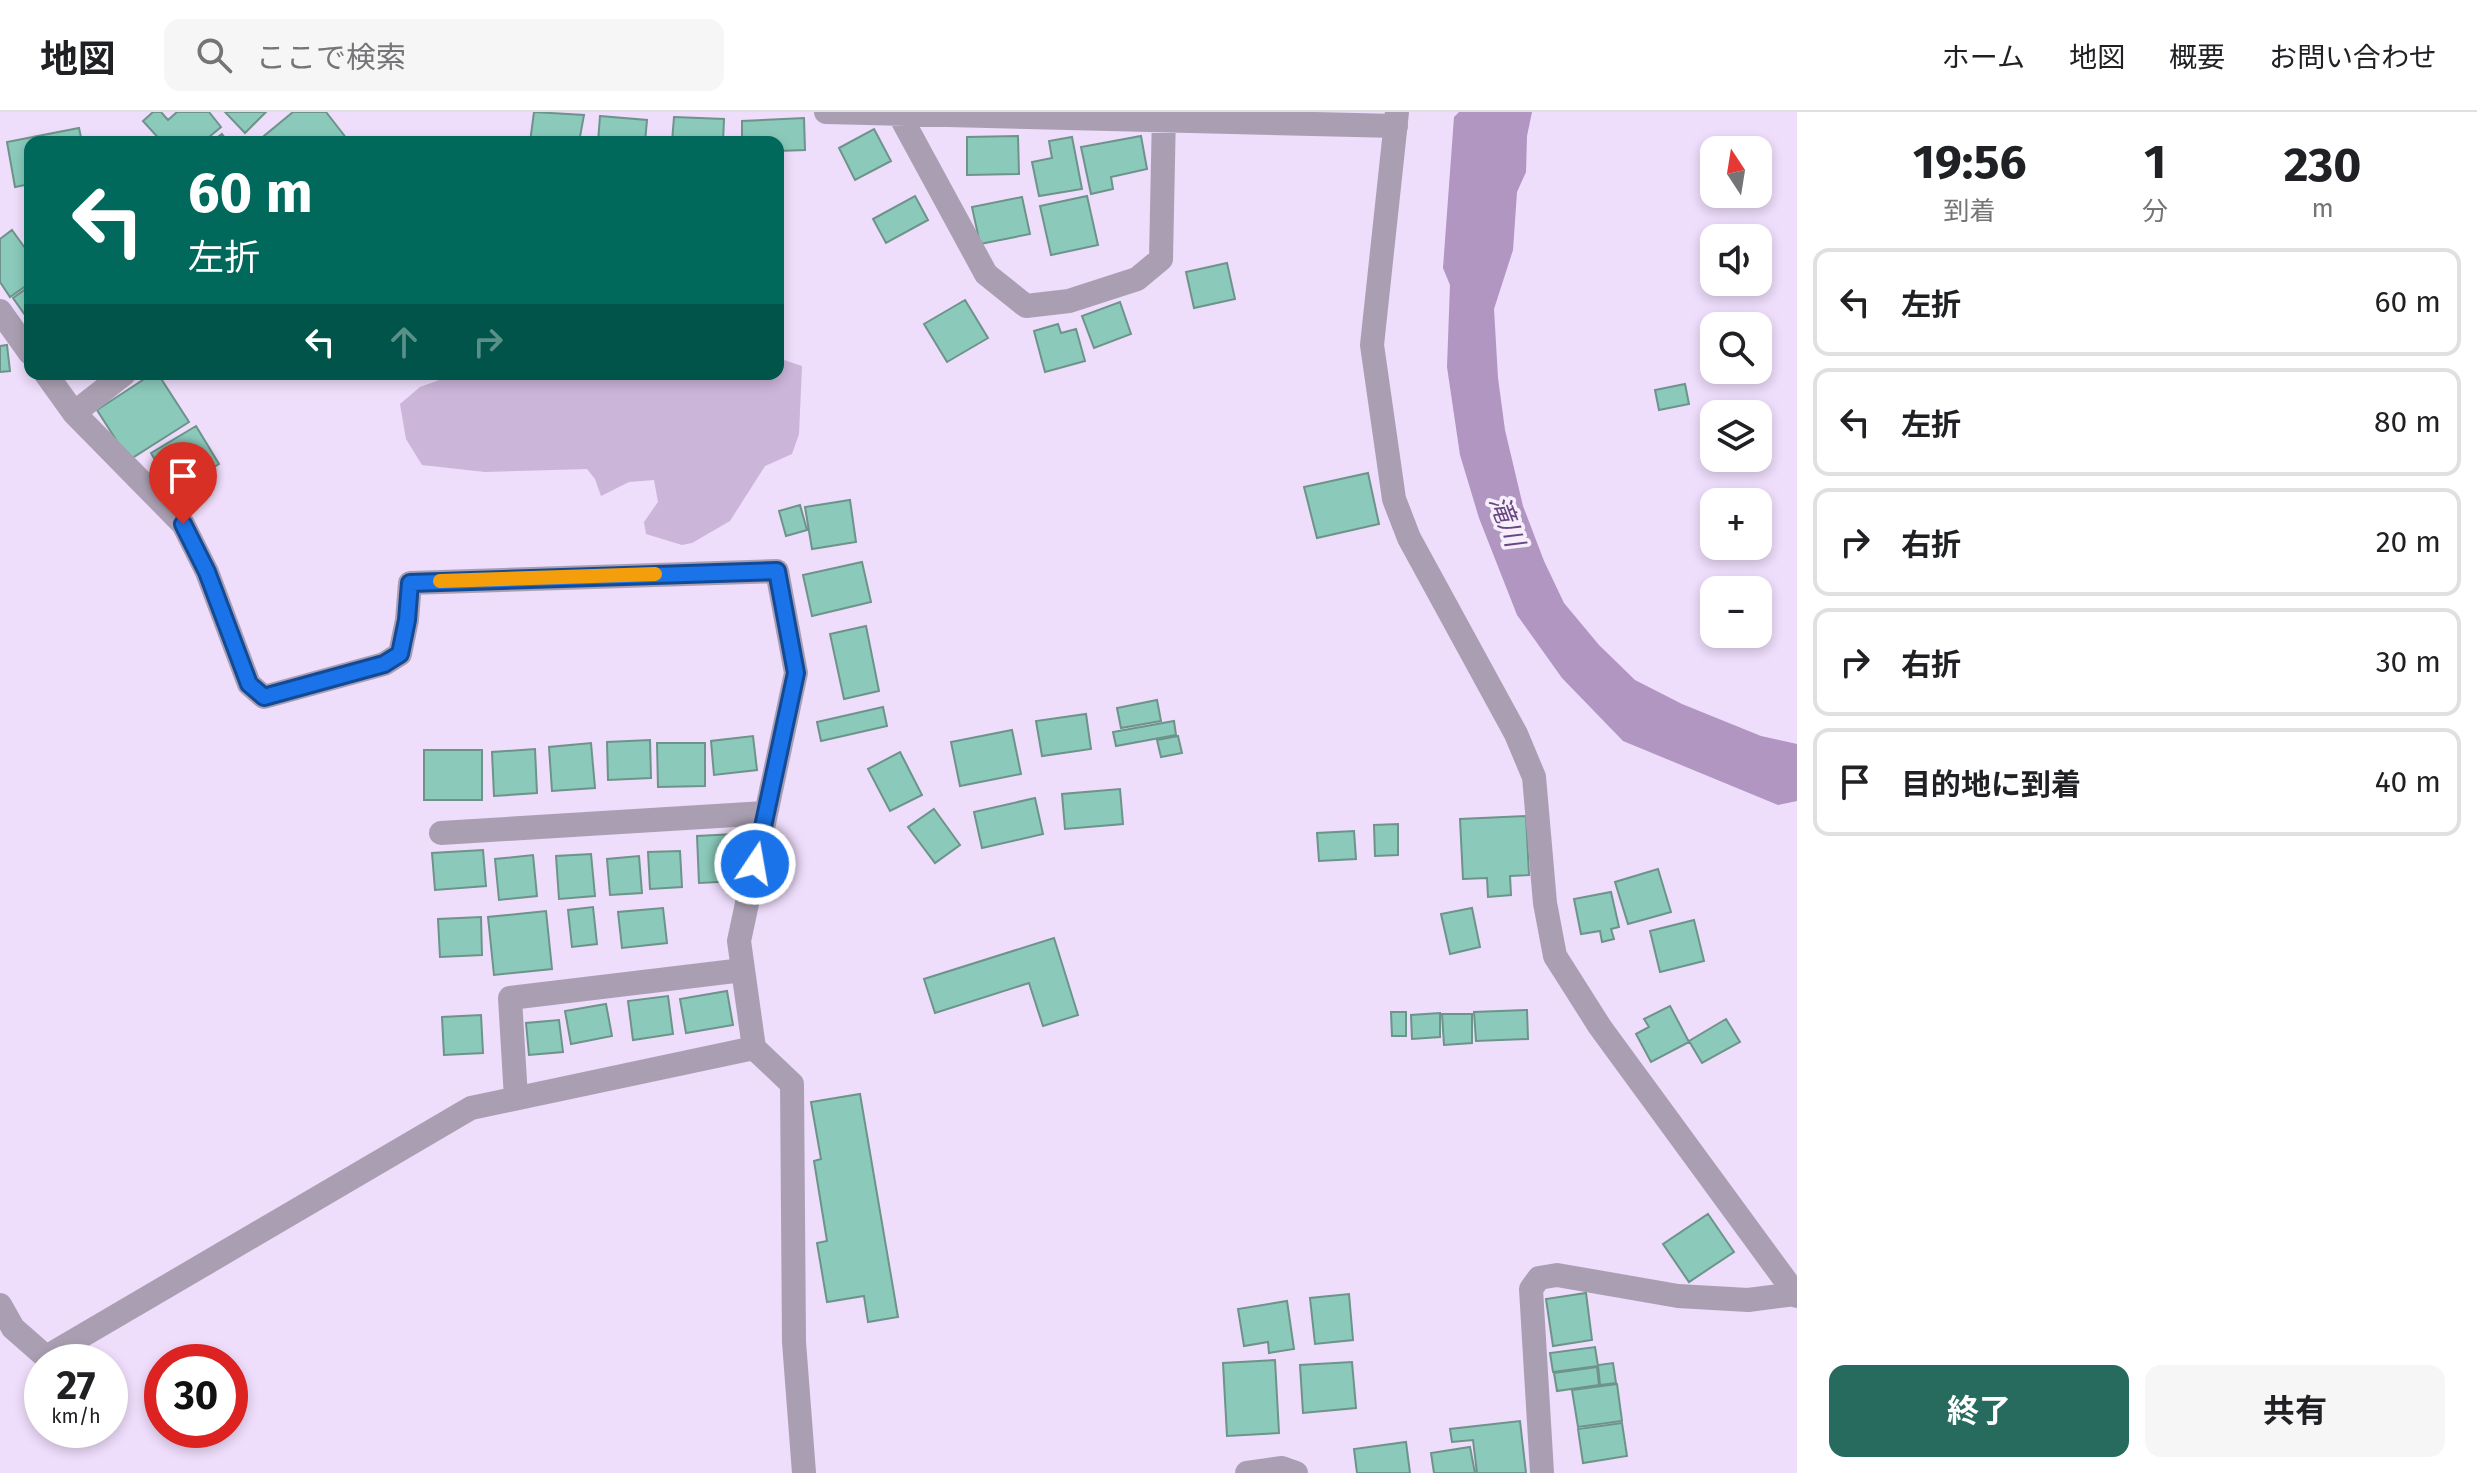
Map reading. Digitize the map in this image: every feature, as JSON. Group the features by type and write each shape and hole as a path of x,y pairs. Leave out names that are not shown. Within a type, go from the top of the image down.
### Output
{"street":[{"path":"826,112 1397,119 1372,345 1394,499 1409,538 1516,734 1534,777 1545,903 1555,956 1600,1027 1796,1295"},
{"path":"898,113 986,274 1026,306 1069,301 1137,279 1161,259 1164,116"},
{"path":"0,311 24,345"},
{"path":"50,380 74,413 183,524 207,572 249,684 264,697 384,664 400,654 410,583 777,571 796,673 739,941 754,1048 792,1084 794,1342 804,1473"},
{"path":"74,413 116,380"},
{"path":"441,833 766,813"},
{"path":"516,1098 510,998 743,970"},
{"path":"0,1305 13,1328 46,1357 471,1108 754,1048"},
{"path":"1542,1473 1531,1289 1539,1278 1557,1275 1678,1296 1748,1300 1796,1295"},
{"path":"1247,1473 1282,1468 1296,1473"}],"shaded area":[{"path":"784,360 802,366 799,434 792,454 765,466 730,521 692,543 682,545 646,534 644,522 658,502 654,480 629,482 601,496 595,479 587,469 485,472 422,465 406,439 400,404 420,387 439,380 784,380"}],"water":[{"name":"滝川","path":"1459,112 1532,112 1527,136 1526,172 1517,192 1513,250 1494,309 1498,378 1505,430 1523,506 1564,603 1599,645 1635,680 1682,704 1761,736 1797,744 1797,801 1778,805 1623,741 1562,678 1517,615 1479,518 1460,455 1447,367 1450,285 1443,268 1454,117"}],"building":[{"path":"153,112 161,112 168,120 177,112 209,112 221,127 210,136 157,136 143,121"},
{"path":"225,112 266,112 245,133"},
{"path":"293,112 326,112 345,136 264,136"},
{"path":"534,112 584,115 580,136 531,136"},
{"path":"600,116 647,120 646,136 598,136"},
{"path":"674,117 724,119 723,136 672,136"},
{"path":"804,118 805,150 784,151 784,136 742,136 742,121"},
{"path":"79,128 81,136 38,136"},
{"path":"874,129 891,161 855,180 839,148"},
{"path":"1018,136 1019,174 967,175 967,137"},
{"path":"1141,136 1147,169 1111,177 1113,189 1091,194 1081,147"},
{"path":"1072,137 1082,189 1039,196 1032,162 1052,158 1049,141"},
{"path":"24,139 24,185 15,187 7,142"},
{"path":"915,196 928,220 886,243 873,219"},
{"path":"1087,196 1098,245 1051,255 1040,206"},
{"path":"1022,197 1030,234 980,244 972,207"},
{"path":"12,230 24,247 24,287 10,297 0,282 0,239"},
{"path":"1227,263 1235,299 1194,308 1186,272"},
{"path":"24,290 24,314 13,298"},
{"path":"965,300 988,338 947,362 924,324"},
{"path":"1120,302 1131,334 1094,348 1082,316"},
{"path":"1058,324 1061,333 1076,329 1085,361 1045,372 1034,331"},
{"path":"7,345 10,371 0,372 0,346"},
{"path":"143,380 162,380 189,422 129,460 97,410"},
{"path":"1685,384 1689,404 1659,410 1655,390"},
{"path":"196,426 219,464 174,492 151,453"},
{"path":"1368,473 1379,524 1317,538 1304,487"},
{"path":"850,500 856,542 812,549 805,507"},
{"path":"800,505 807,530 786,536 779,511"},
{"path":"862,562 871,602 812,616 803,575"},
{"path":"866,626 879,691 844,699 830,634"},
{"path":"1157,700 1161,721 1121,728 1117,708"},
{"path":"883,707 887,726 821,741 817,722"},
{"path":"1086,714 1091,749 1042,756 1036,721"},
{"path":"1174,721 1176,735 1116,746 1113,732"},
{"path":"1012,730 1021,774 960,786 951,742"},
{"path":"753,736 757,770 714,775 711,741"},
{"path":"1178,736 1182,753 1161,757 1157,740"},
{"path":"650,740 651,778 608,780 607,742"},
{"path":"591,743 595,788 552,791 549,747"},
{"path":"657,743 705,743 705,786 658,787"},
{"path":"535,749 537,793 494,796 492,752"},
{"path":"424,750 482,750 482,800 424,800"},
{"path":"900,752 922,795 890,811 868,769"},
{"path":"1120,789 1123,824 1065,829 1062,794"},
{"path":"1035,798 1043,834 982,848 974,812"},
{"path":"934,809 960,845 935,863 908,827"},
{"path":"1526,816 1529,875 1510,876 1511,895 1488,897 1487,878 1463,879 1460,819"},
{"path":"1398,824 1398,855 1375,856 1374,825"},
{"path":"1354,831 1356,859 1319,861 1317,833"},
{"path":"735,834 738,881 699,883 697,836"},
{"path":"483,850 486,886 435,890 432,853"},
{"path":"680,851 682,887 650,889 648,852"},
{"path":"591,854 595,896 559,899 556,856"},
{"path":"533,855 537,896 499,900 495,859"},
{"path":"639,856 642,893 610,895 607,859"},
{"path":"1658,869 1671,912 1628,924 1615,882"},
{"path":"1611,892 1619,927 1611,929 1614,939 1602,942 1600,931 1581,934 1574,899"},
{"path":"593,907 597,944 572,947 568,910"},
{"path":"663,908 667,943 622,948 618,912"},
{"path":"1472,908 1480,947 1450,954 1441,914"},
{"path":"546,911 552,969 494,975 488,917"},
{"path":"481,917 482,955 440,957 438,919"},
{"path":"1694,920 1704,961 1660,972 1650,931"},
{"path":"1054,938 1078,1015 1043,1026 1029,983 935,1013 924,979"},
{"path":"727,991 733,1025 686,1033 680,999"},
{"path":"668,996 673,1034 633,1040 628,1001"},
{"path":"606,1004 612,1036 571,1044 565,1011"},
{"path":"1670,1006 1689,1042 1651,1062 1636,1034 1649,1027 1644,1019"},
{"path":"1527,1010 1528,1039 1476,1041 1474,1012"},
{"path":"1391,1012 1406,1012 1406,1036 1392,1036"},
{"path":"1440,1013 1440,1037 1412,1039 1411,1015"},
{"path":"1442,1014 1472,1014 1472,1043 1444,1045"},
{"path":"481,1015 483,1053 444,1055 442,1017"},
{"path":"1726,1019 1740,1042 1702,1063 1689,1041"},
{"path":"559,1020 563,1052 529,1055 526,1023"},
{"path":"860,1094 898,1317 868,1322 864,1296 827,1302 817,1243 827,1241 814,1161 821,1159 811,1102"},
{"path":"1708,1214 1734,1252 1689,1282 1663,1244"},
{"path":"1586,1293 1592,1340 1553,1346 1546,1299"},
{"path":"1349,1294 1353,1340 1315,1344 1310,1298"},
{"path":"1287,1301 1294,1349 1269,1353 1268,1342 1244,1346 1238,1309"},
{"path":"1595,1347 1598,1366 1553,1372 1550,1353"},
{"path":"1275,1360 1279,1433 1227,1436 1223,1363"},
{"path":"1352,1362 1356,1408 1303,1413 1300,1365"},
{"path":"1613,1363 1616,1383 1600,1385 1598,1365"},
{"path":"1597,1367 1599,1385 1557,1391 1554,1373"},
{"path":"1617,1384 1622,1421 1578,1427 1572,1390"},
{"path":"1520,1421 1526,1473 1477,1473 1473,1440 1452,1442 1450,1429"},
{"path":"1622,1423 1627,1456 1583,1463 1578,1429"},
{"path":"1406,1442 1410,1473 1357,1473 1354,1449"},
{"path":"1470,1447 1475,1473 1434,1473 1431,1453"}],"slow traffic":[{"path":"440,581 655,574"}],"route":[{"path":"183,524 207,572 249,684 264,697 384,664 400,654 410,583 777,571 796,673 755,864"}]}
